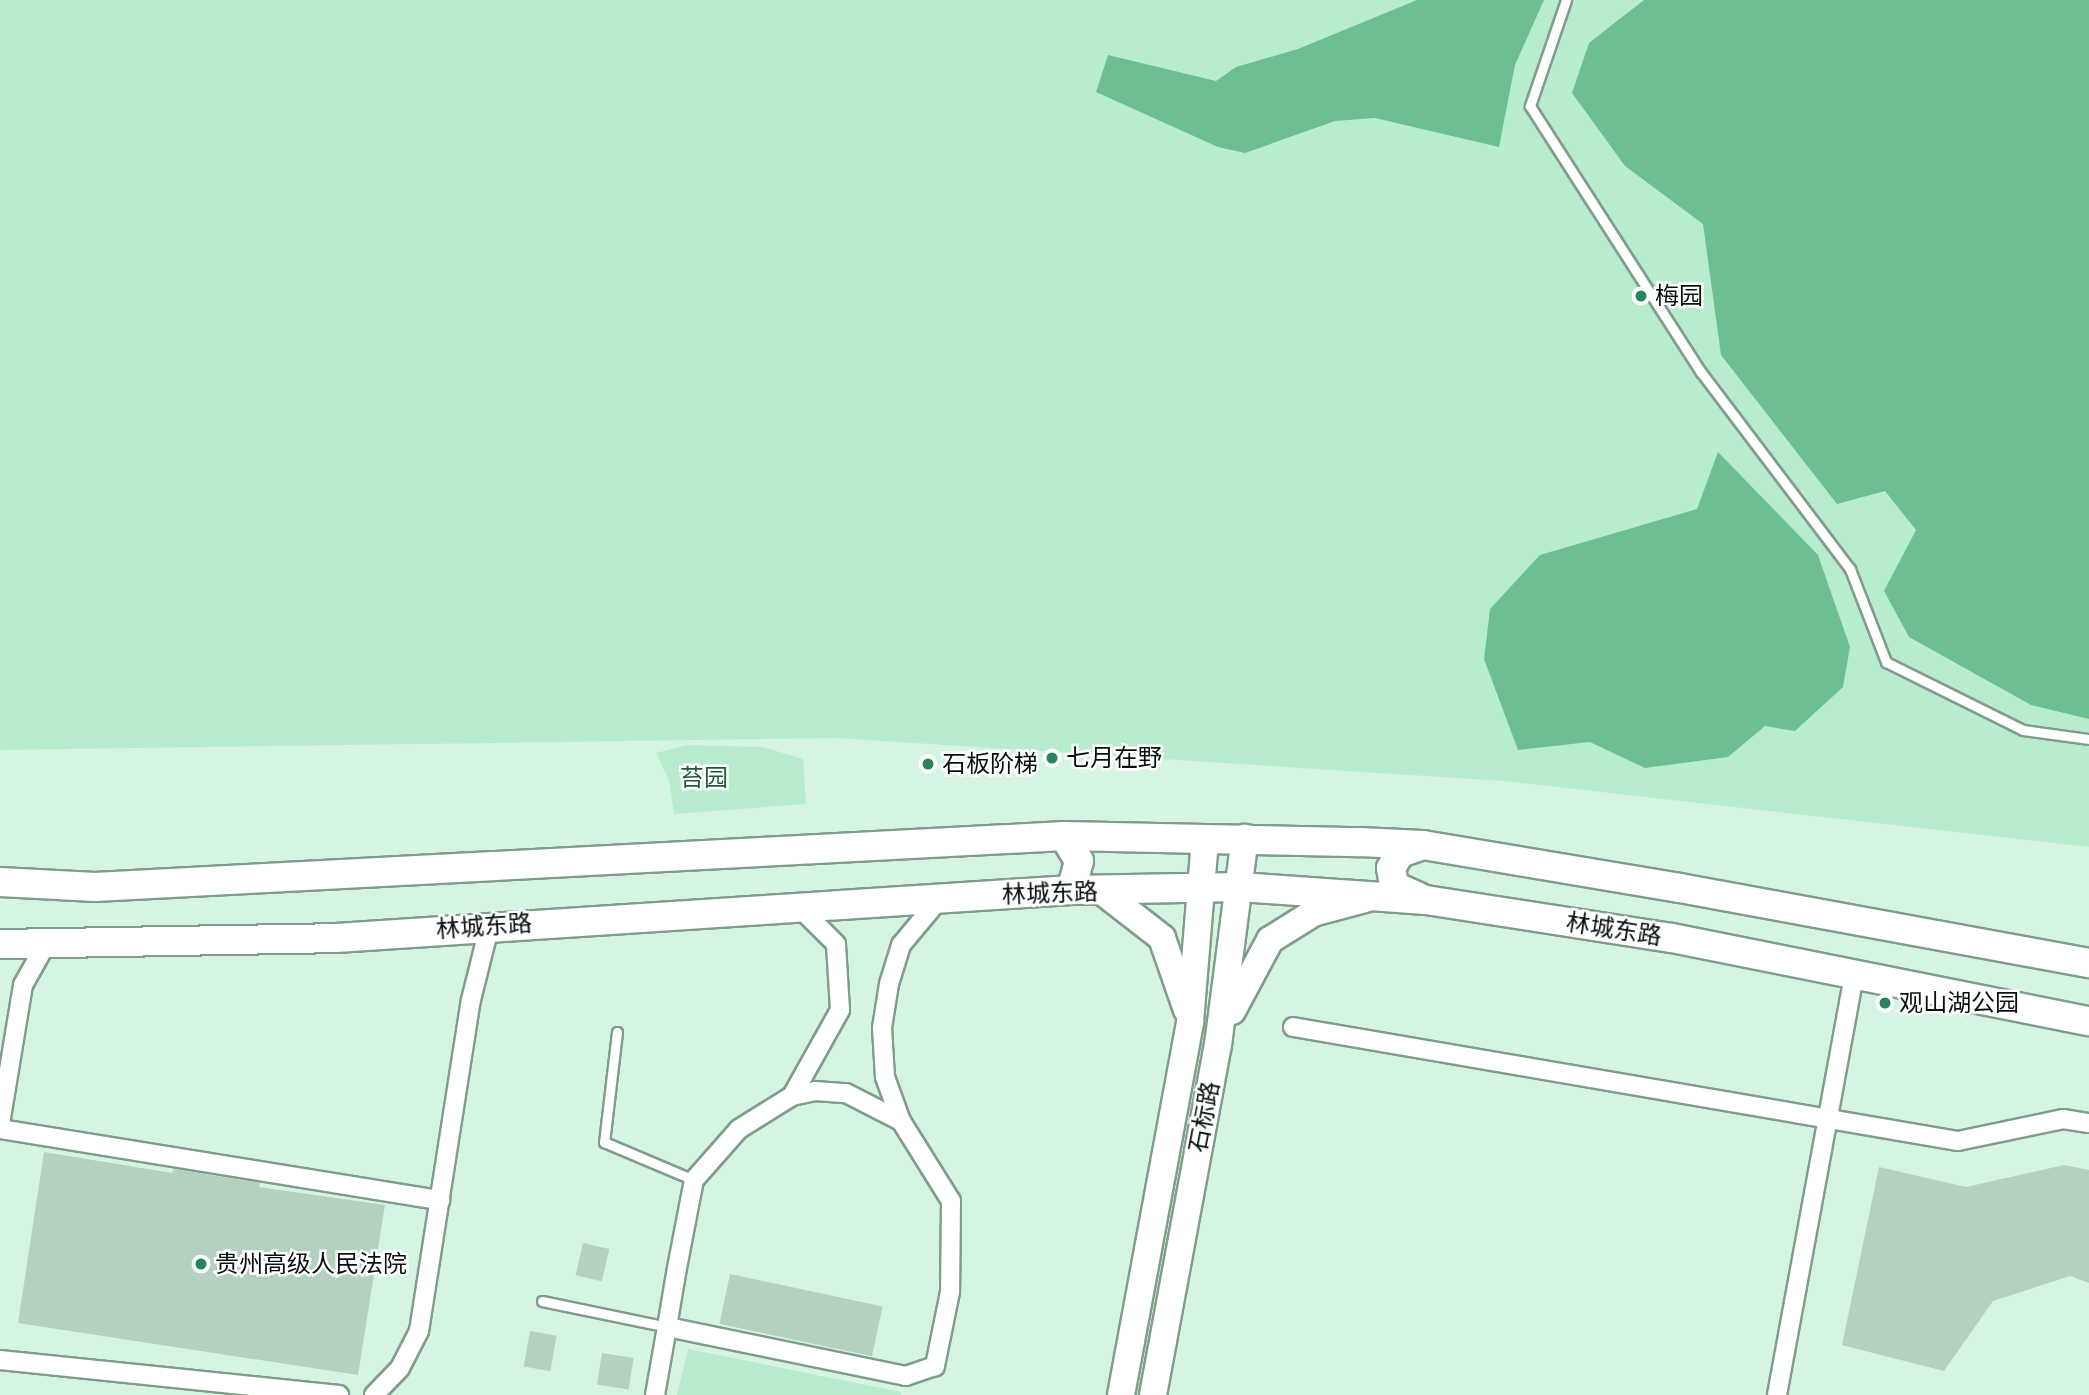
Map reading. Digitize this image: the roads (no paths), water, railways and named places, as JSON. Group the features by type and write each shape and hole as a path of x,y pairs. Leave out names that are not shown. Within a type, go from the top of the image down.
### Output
{"main road":[{"path":"1064,836 1079,861 1071,890"},
{"path":"0,882 95,887 1064,836 1245,838 1423,845 2089,963"},
{"name":"石标路","path":"1153,1395 1218,1045 1245,838"},
{"name":"石标路","path":"1121,1395 1190,1022 1197,973 1205,839"},
{"path":"1423,845 1400,853 1391,867 1394,886 1426,900"},
{"name":"林城东路","path":"0,944 336,937 491,924 941,897 1071,890 1240,887 1426,900 1672,938 2089,1021"},
{"path":"1103,891 1162,938 1190,1022"},
{"path":"1218,1045 1243,983 1270,940 1313,913 1376,895"},
{"path":"1197,973 1228,977"}],"street":[{"path":"667,1327 906,1376 935,1366 950,1292 951,1201 901,1121 885,1077 882,1028 889,984 901,946 941,897"},
{"path":"792,1096 840,1010 836,944 798,906"},
{"path":"374,1395 400,1368 419,1331 471,1000 491,924"},
{"path":"0,1124 23,985 46,944"},
{"path":"1777,1395 1854,975"},
{"path":"1293,1027 1828,1122 1958,1142 2063,1119 2089,1123"},
{"path":"655,1395 694,1180 739,1129 792,1096 815,1091 846,1094 901,1121"},
{"path":"0,1129 440,1200"},
{"path":"0,1360 339,1395"}],"lane":[{"path":"1566,0 1530,106 1701,372 1850,569 1885,662 2023,730 2051,737 2089,739"},
{"path":"617,1032 604,1142 694,1180"},
{"path":"542,1301 667,1327"}],"place":[{"name":"梅园","path":"1641,296"},
{"name":"七月在野","path":"1052,758"},
{"name":"石板阶梯","path":"928,764"},
{"name":"观山湖公园","path":"1885,1003"},
{"name":"贵州高级人民法院","path":"201,1264"}],"park label":[{"name":"苔园","path":"704,778"}]}
